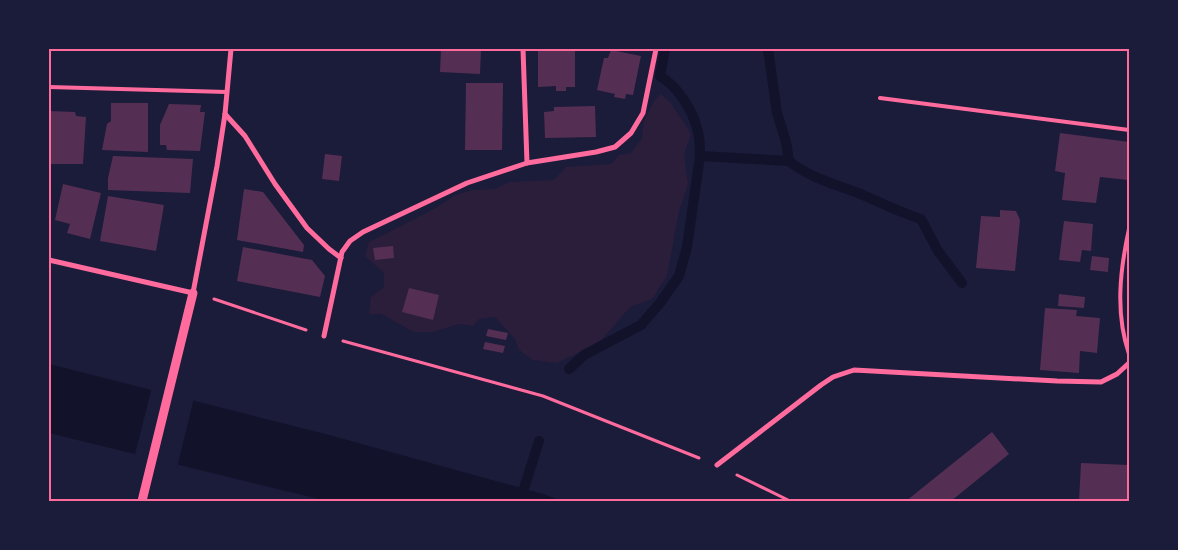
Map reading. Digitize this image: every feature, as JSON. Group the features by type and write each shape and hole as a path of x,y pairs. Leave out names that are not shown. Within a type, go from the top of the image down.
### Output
{"street":[{"path":"142,501 193,292 225,114 230,49"},
{"path":"523,49 527,163"},
{"path":"324,336 342,252 350,241 363,232 467,183 527,163 596,152 615,147 631,132 643,113 656,49"},
{"path":"225,114 244,136 275,184 307,228 341,258"},
{"path":"49,260 193,292"},
{"path":"717,465 821,385 834,377 854,370 1101,382 1117,374 1129,363"}],"lane":[{"path":"49,87 227,92"},
{"path":"880,98 1129,130"},
{"path":"1129,229 1122,262 1120,305 1123,337 1129,354"}],"path":[{"path":"193,292 324,336 543,396 717,465 790,501"}],"shaded area":[{"path":"661,94 670,102 691,135 684,154 688,184 679,211 667,276 652,299 630,307 599,343 557,363 533,360 519,350 515,339 495,317 479,319 473,326 460,324 432,332 414,332 381,314 369,314 371,297 384,287 384,273 365,256 369,242 436,208 454,196 472,190 495,189 509,182 554,180 566,167 611,164 619,155 631,153 642,138 644,121 654,101"},
{"path":"49,364 329,435 543,494 562,501 327,501 49,433"}],"pier":[{"path":"152,387 194,398 177,468 134,458"}],"building":[{"path":"441,49 481,49 480,74 440,72"},
{"path":"538,49 575,49 575,87 566,87 566,91 556,91 556,86 538,87"},
{"path":"611,50 641,56 633,95 626,94 625,99 614,97 615,94 597,90 604,58 608,58"},
{"path":"466,83 503,83 502,150 465,150"},
{"path":"111,103 148,103 148,152 102,150 107,124 111,121"},
{"path":"169,104 201,105 200,112 205,112 200,151 167,150 166,145 160,145 160,125"},
{"path":"595,106 596,137 545,138 544,112 554,111 554,107"},
{"path":"49,111 75,112 76,116 86,117 83,164 49,164"},
{"path":"1060,133 1129,142 1128,180 1100,177 1096,203 1062,200 1065,173 1055,171"},
{"path":"325,154 342,156 339,181 322,179"},
{"path":"113,156 193,159 190,193 108,190 108,178"},
{"path":"63,184 101,193 90,239 67,233 70,224 55,220"},
{"path":"244,189 263,192 304,245 303,252 237,240"},
{"path":"108,196 164,205 156,251 100,241"},
{"path":"1000,210 1016,211 1020,220 1015,271 976,268 981,216 1000,217"},
{"path":"1064,221 1093,224 1091,251 1082,250 1080,262 1059,260"},
{"path":"393,246 394,258 375,260 373,248"},
{"path":"243,247 312,260 325,276 320,297 237,281"},
{"path":"1092,256 1109,258 1108,272 1090,270"},
{"path":"409,288 439,295 433,320 402,312"},
{"path":"1059,294 1085,297 1084,308 1058,306"},
{"path":"1045,308 1077,310 1076,316 1100,318 1097,353 1080,351 1079,373 1040,370"},
{"path":"488,329 508,333 506,340 486,336"},
{"path":"485,342 505,346 503,353 483,349"},
{"path":"992,432 1009,454 951,501 906,501"},
{"path":"1081,463 1129,465 1129,501 1079,501"}],"waterway":[{"path":"665,49 660,76 678,92 692,113 699,135 700,156"},
{"path":"569,369 584,355 641,325 660,303 679,276 687,247 700,156 789,161 786,142 777,113 768,49"},
{"path":"789,161 805,172 824,181 921,219 938,251 962,283"},
{"path":"520,501 539,441"}]}
